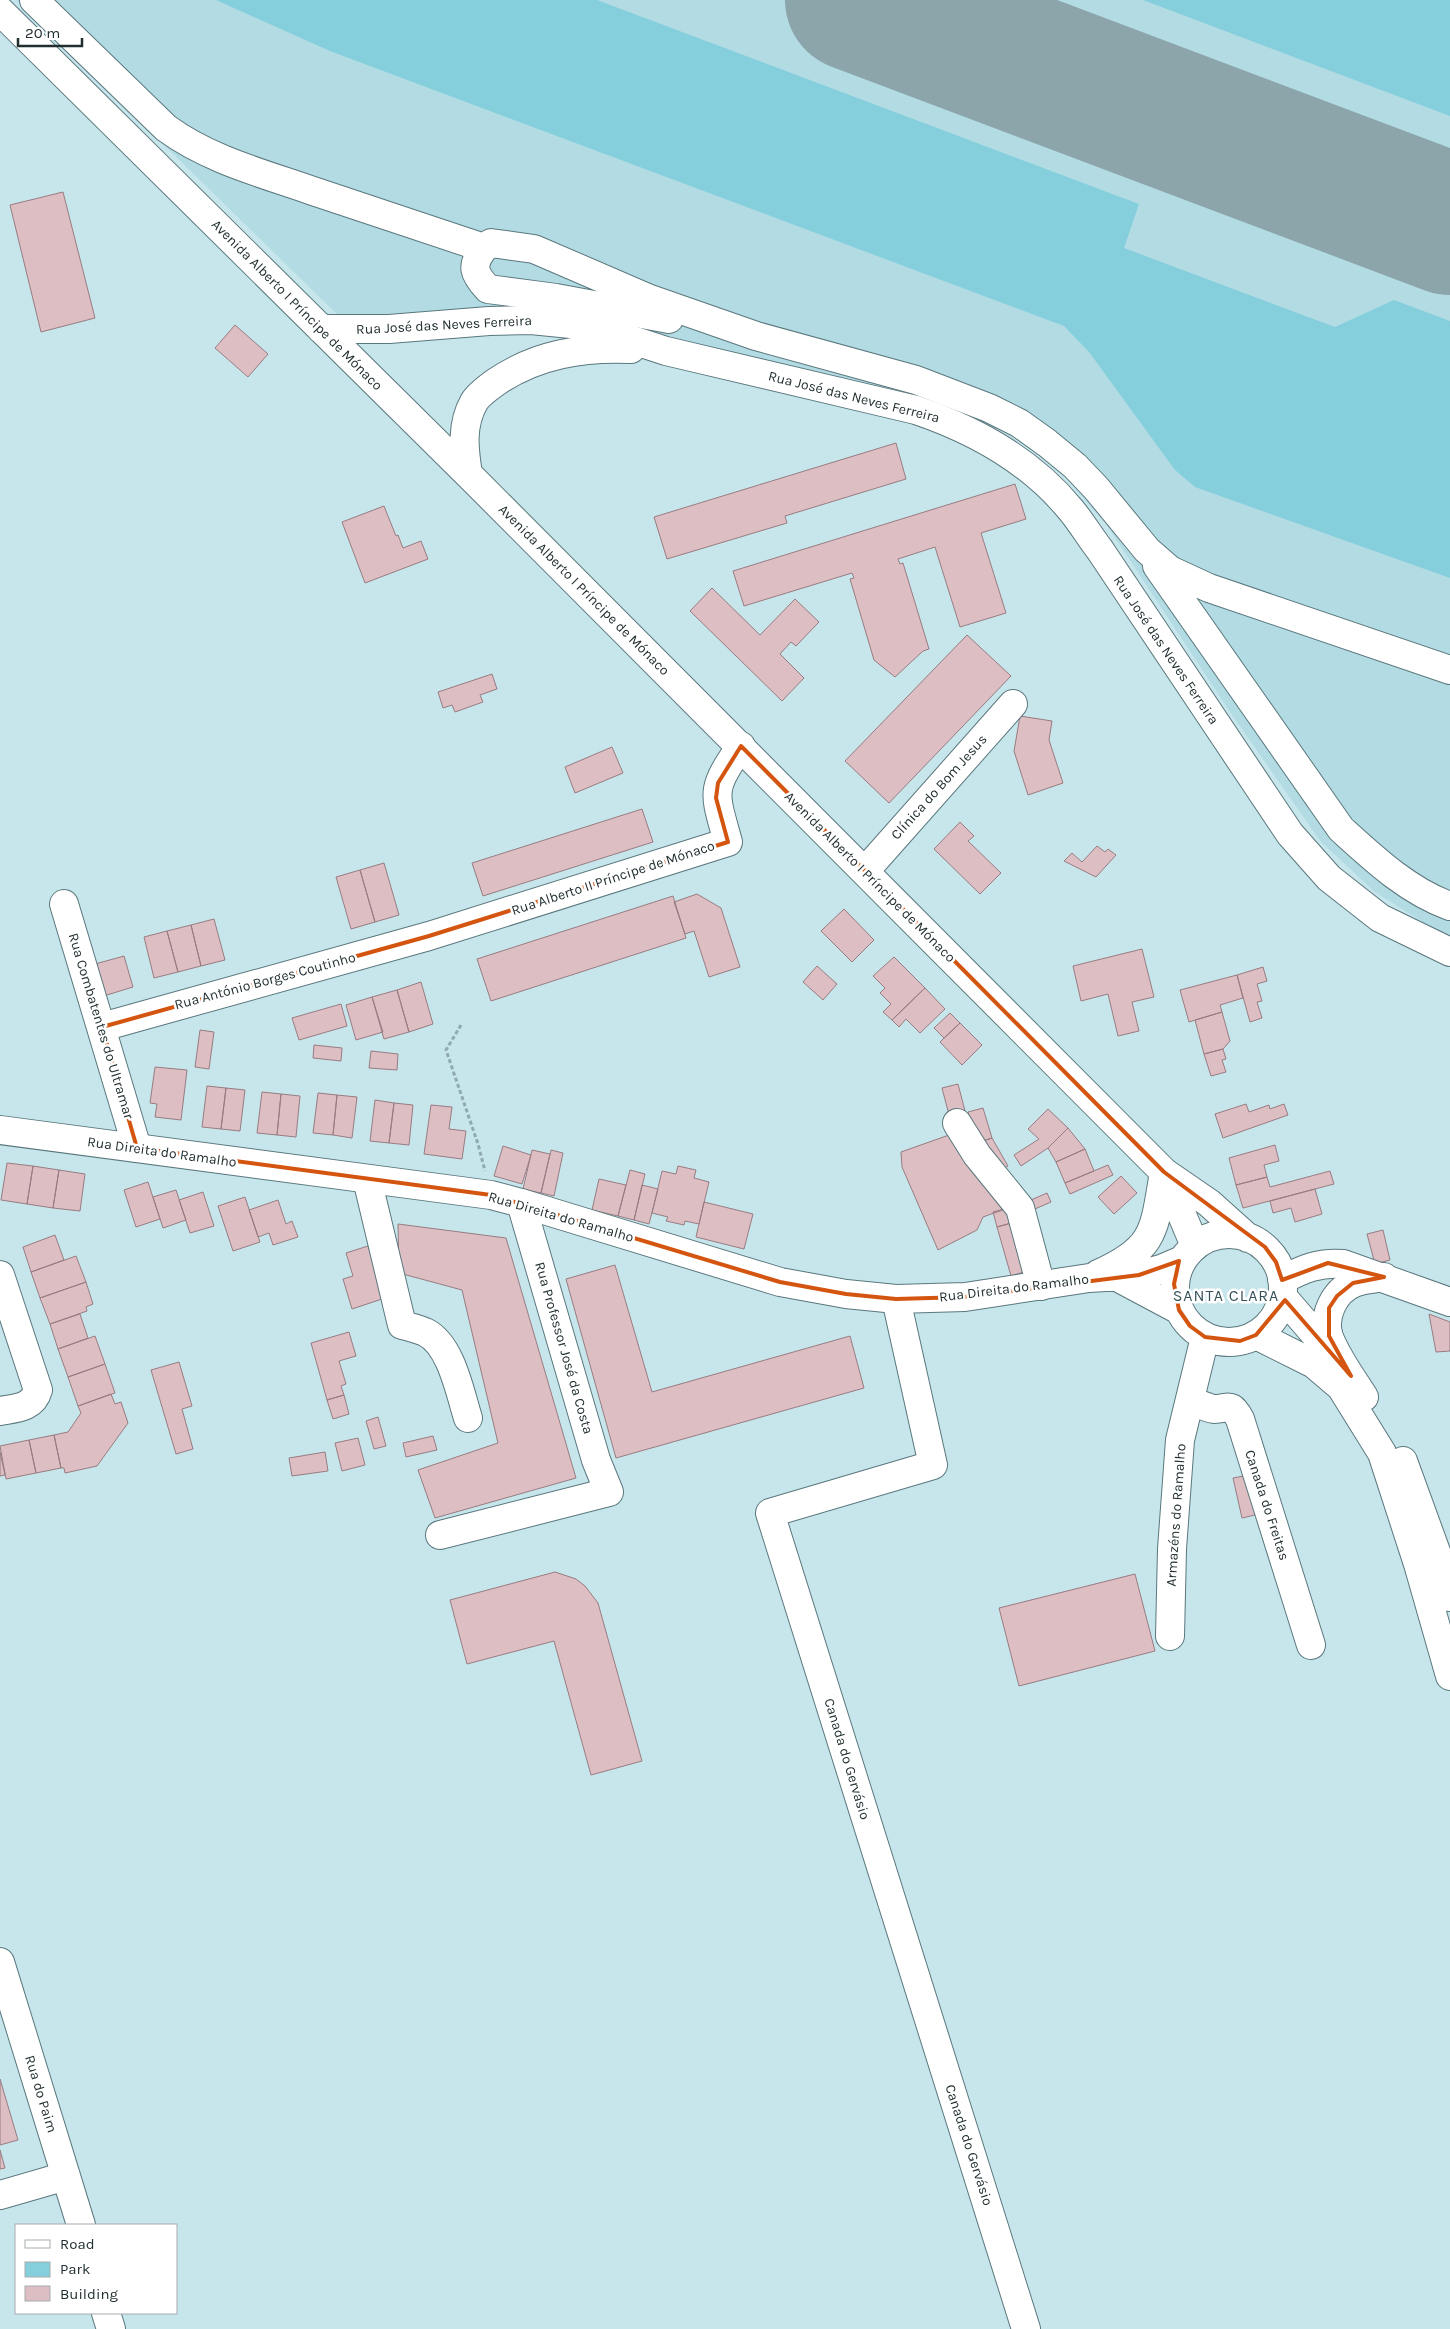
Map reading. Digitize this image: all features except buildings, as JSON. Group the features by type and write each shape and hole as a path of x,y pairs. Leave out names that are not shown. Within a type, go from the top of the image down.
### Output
{"main road":[{"path":"34,0 146,110 179,138 230,162 484,248"},
{"name":"Avenida Alberto I Príncipe de Mónaco","path":"0,12 741,746 1164,1172 1209,1203 1248,1238"},
{"path":"756,336 556,298 488,289 480,280 474,267 476,258 491,243 534,249 650,299 756,336 916,380 989,408 1019,423 1075,466 1096,488 1147,550 1341,829 1377,861 1428,898 1450,906"},
{"name":"Rua José das Neves Ferreira","path":"321,329 389,329 489,321 531,320 580,326 614,334 666,351 916,410 948,421 983,437 1025,465 1070,510 1100,550 1290,834 1329,878 1380,918 1450,952"},
{"path":"468,474 464,446 466,425 474,401 490,385 529,363 550,356 606,348 666,351"},
{"path":"1147,550 1170,570 1209,588 1450,670"},
{"name":"Clínica do Bom Jesus","path":"865,871 1013,704"},
{"name":"Rua Alberto II Príncipe de Mónaco","path":"429,936 728,842 716,798 718,783 741,746"},
{"name":"Rua Combatentes do Ultramar","path":"64,904 137,1148"},
{"name":"Rua António Borges Coutinho","path":"102,1027 429,936"},
{"path":"957,1123 977,1154 1020,1208 1041,1286"},
{"name":"Rua Direita do Ramalho","path":"0,1130 491,1195 780,1282 846,1294 896,1299 965,1297 1089,1278 1139,1275 1161,1269 1189,1253"},
{"path":"1089,1278 1123,1263 1135,1254 1146,1241 1156,1220 1164,1172"},
{"name":"Avenida Alberto I Príncipe de Mónaco","path":"1164,1172 1189,1253"},
{"path":"367,1179 402,1325 425,1332 433,1337 443,1349 450,1361 468,1418"},
{"name":"Rua Professor José da Costa","path":"440,1535 609,1492 596,1460 521,1203"},
{"path":"1351,1376 1282,1288 1276,1262 1265,1248 1248,1238 1230,1234 1212,1236 1189,1253 1174,1284 1179,1310 1190,1326 1205,1337 1222,1342 1240,1341 1256,1335 1273,1318 1282,1288 1308,1267 1328,1263 1343,1264 1450,1302"},
{"path":"0,1275 8,1334 38,1390 32,1402 24,1406 0,1411"},
{"name":"Rua Direita do Ramalho","path":"1116,1277 1179,1310"},
{"path":"1384,1278 1353,1283 1336,1296 1327,1319 1328,1336 1351,1376 1398,1449 1440,1563 1450,1597"},
{"name":"Canada do Gervásio","path":"896,1299 933,1465 770,1513 1026,2329"},
{"path":"1256,1335 1314,1364 1341,1387 1382,1453 1418,1564 1450,1676"},
{"name":"Armazéns do Ramalho","path":"1170,1636 1172,1549 1179,1450 1205,1337"},
{"name":"Canada do Freitas","path":"1191,1401 1213,1409 1226,1406 1235,1410 1240,1419 1311,1645"},
{"name":"Rua do Paim","path":"0,1962 81,2224"},
{"path":"0,2195 66,2176"},
{"path":"106,2314 111,2329"}],"path":[{"path":"461,1025 446,1050 478,1144 491,1195"}],"highlighted area":[{"path":"741,746 1164,1172 1265,1247 1276,1262 1282,1280 1328,1263 1384,1277 1353,1283 1337,1296 1329,1308 1329,1336 1351,1376 1285,1300 1256,1335 1240,1341 1205,1337 1190,1326 1179,1310 1174,1284 1179,1261 1139,1275 965,1297 896,1299 846,1294 780,1282 491,1195 137,1148 102,1027 429,936 728,842 716,798 718,783"}],"shaded area":[{"path":"16,0 1450,0 1450,935 1434,929 1375,892 1321,842 1230,712 1106,524 1064,476 1037,453 1011,435 948,406 911,395 618,326 348,325"}],"green space":[{"path":"216,0 597,0 1139,204 1124,248 1335,327 1394,300 1450,321 1450,578 1195,487 1175,470 1089,352 1064,326 330,51"},
{"path":"1143,0 1450,0 1450,116"}],"runway":[{"path":"856,0 1450,224"}],"district":[{"name":"SANTA CLARA","path":"1226,1295"}]}
